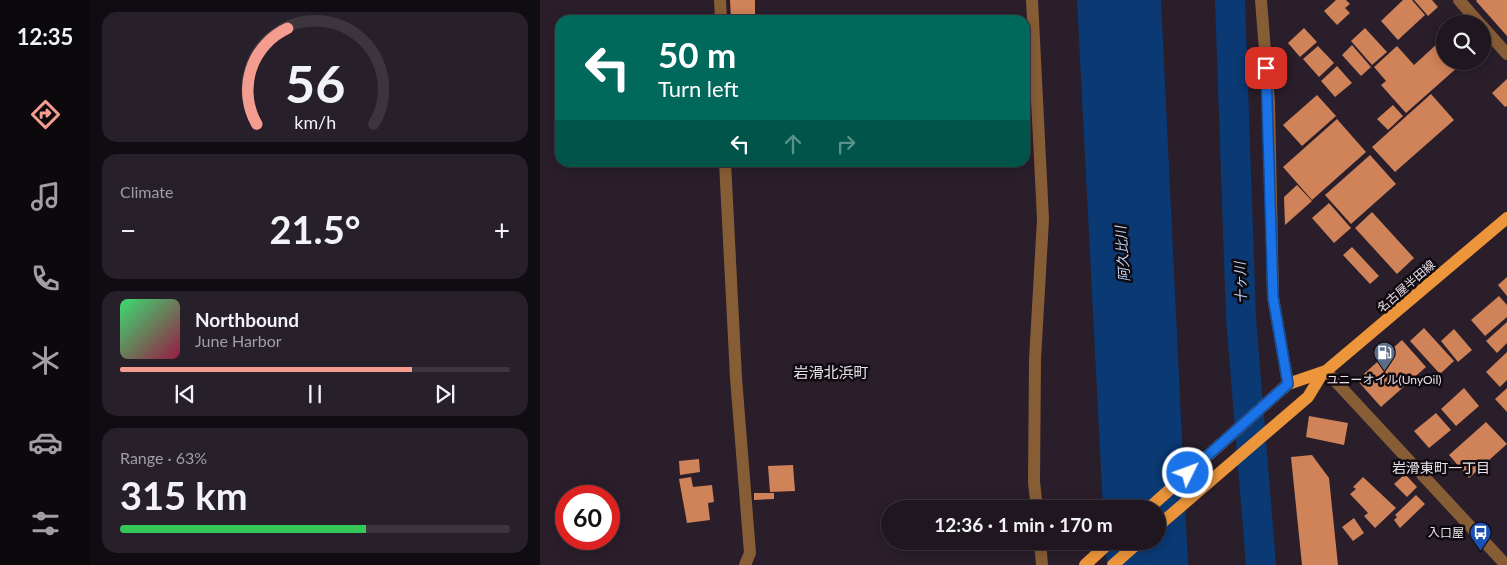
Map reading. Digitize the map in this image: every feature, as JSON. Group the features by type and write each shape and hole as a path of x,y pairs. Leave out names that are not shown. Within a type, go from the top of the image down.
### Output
{"main road":[{"name":"名古屋半田線","path":"1166,519 1308,397 1324,373 1507,218"},
{"name":"名古屋半田線","path":"1158,500 1288,384 1324,373"},
{"path":"1086,564 1101,550"},
{"path":"1113,565 1130,550"}],"street":[{"path":"720,0 721,15"},
{"path":"1032,0 1043,219 1035,360 1034,482 1036,500"},
{"path":"1261,0 1269,102 1273,297 1288,384"},
{"path":"1459,0 1473,15"},
{"path":"1491,35 1507,54"},
{"path":"725,167 736,378 750,553 745,565"},
{"path":"1324,373 1506,565"},
{"path":"1041,550 1042,565"}],"water":[{"name":"阿久比川","path":"1077,0 1161,0 1188,565 1107,565 1106,550 1166,550 1166,500 1103,500"}],"building":[{"path":"730,0 755,0 755,15 731,15"},
{"path":"1336,0 1346,0 1350,4 1345,8 1350,13 1337,25 1324,11"},
{"path":"1403,0 1412,0 1425,15 1398,40 1381,21"},
{"path":"1414,0 1432,0 1438,7 1428,16"},
{"path":"1507,0 1507,36 1491,18 1491,15 1488,15 1476,1"},
{"path":"1304,28 1317,42 1300,57 1288,43"},
{"path":"1365,28 1387,52 1372,65 1351,41"},
{"path":"1352,45 1371,67 1361,76 1342,55"},
{"path":"1436,45 1436,70 1454,70 1406,113 1381,85 1386,81 1374,67 1397,46 1414,65"},
{"path":"1318,46 1334,63 1319,77 1303,59"},
{"path":"1337,66 1352,83 1335,97 1321,81"},
{"path":"1507,79 1507,106 1505,107 1492,93"},
{"path":"1431,94 1454,120 1395,172 1372,147"},
{"path":"1317,95 1336,116 1302,146 1283,125"},
{"path":"1393,105 1403,116 1388,130 1377,119"},
{"path":"1337,119 1366,152 1312,200 1283,167"},
{"path":"1370,155 1396,184 1351,224 1325,195"},
{"path":"1297,185 1312,201 1285,225 1284,197"},
{"path":"1329,203 1351,228 1334,243 1312,218"},
{"path":"1372,212 1414,258 1397,274 1355,228"},
{"path":"1352,247 1379,276 1370,284 1343,255"},
{"path":"1507,277 1507,296 1498,285"},
{"path":"1499,296 1507,305 1507,317 1485,336 1471,320"},
{"path":"1507,322 1507,343 1497,353 1486,341"},
{"path":"1424,328 1454,361 1440,374 1410,341"},
{"path":"1454,329 1472,350 1458,362 1441,341"},
{"path":"1402,340 1426,367 1381,407 1357,380"},
{"path":"1507,352 1507,380 1500,387 1486,372"},
{"path":"1464,388 1479,406 1456,426 1441,409"},
{"path":"1507,388 1507,412 1495,399"},
{"path":"1436,413 1451,430 1429,448 1414,431"},
{"path":"1309,416 1348,423 1344,445 1306,437"},
{"path":"1486,422 1507,444 1469,478 1449,455"},
{"path":"1312,455 1329,478 1338,565 1302,565 1291,457"},
{"path":"699,459 700,472 680,475 679,461"},
{"path":"793,465 795,491 770,492 768,466"},
{"path":"1405,474 1417,487 1407,497 1394,484"},
{"path":"691,477 693,487 712,485 714,502 708,503 710,520 687,523 679,479"},
{"path":"1363,477 1396,508 1375,528 1364,516 1368,513 1350,494 1356,489 1353,487"},
{"path":"754,493 774,493 774,499 754,500"},
{"path":"1416,495 1425,504 1400,528 1394,520 1397,517 1395,515"},
{"path":"1354,518 1364,533 1353,541 1342,527"}],"waterway":[{"name":"十ヶ川","path":"1230,0 1241,318 1261,565"}],"place":[{"name":"ユニーオイル(UnyOil)","path":"1384,371"},
{"name":"入口屋","path":"1480,551"}],"district":[{"name":"岩滑北浜町","path":"831,372"},
{"name":"岩滑東町一丁目","path":"1441,467"}],"route":[{"path":"1188,473 1288,384 1273,297 1269,102 1266,68"}]}
